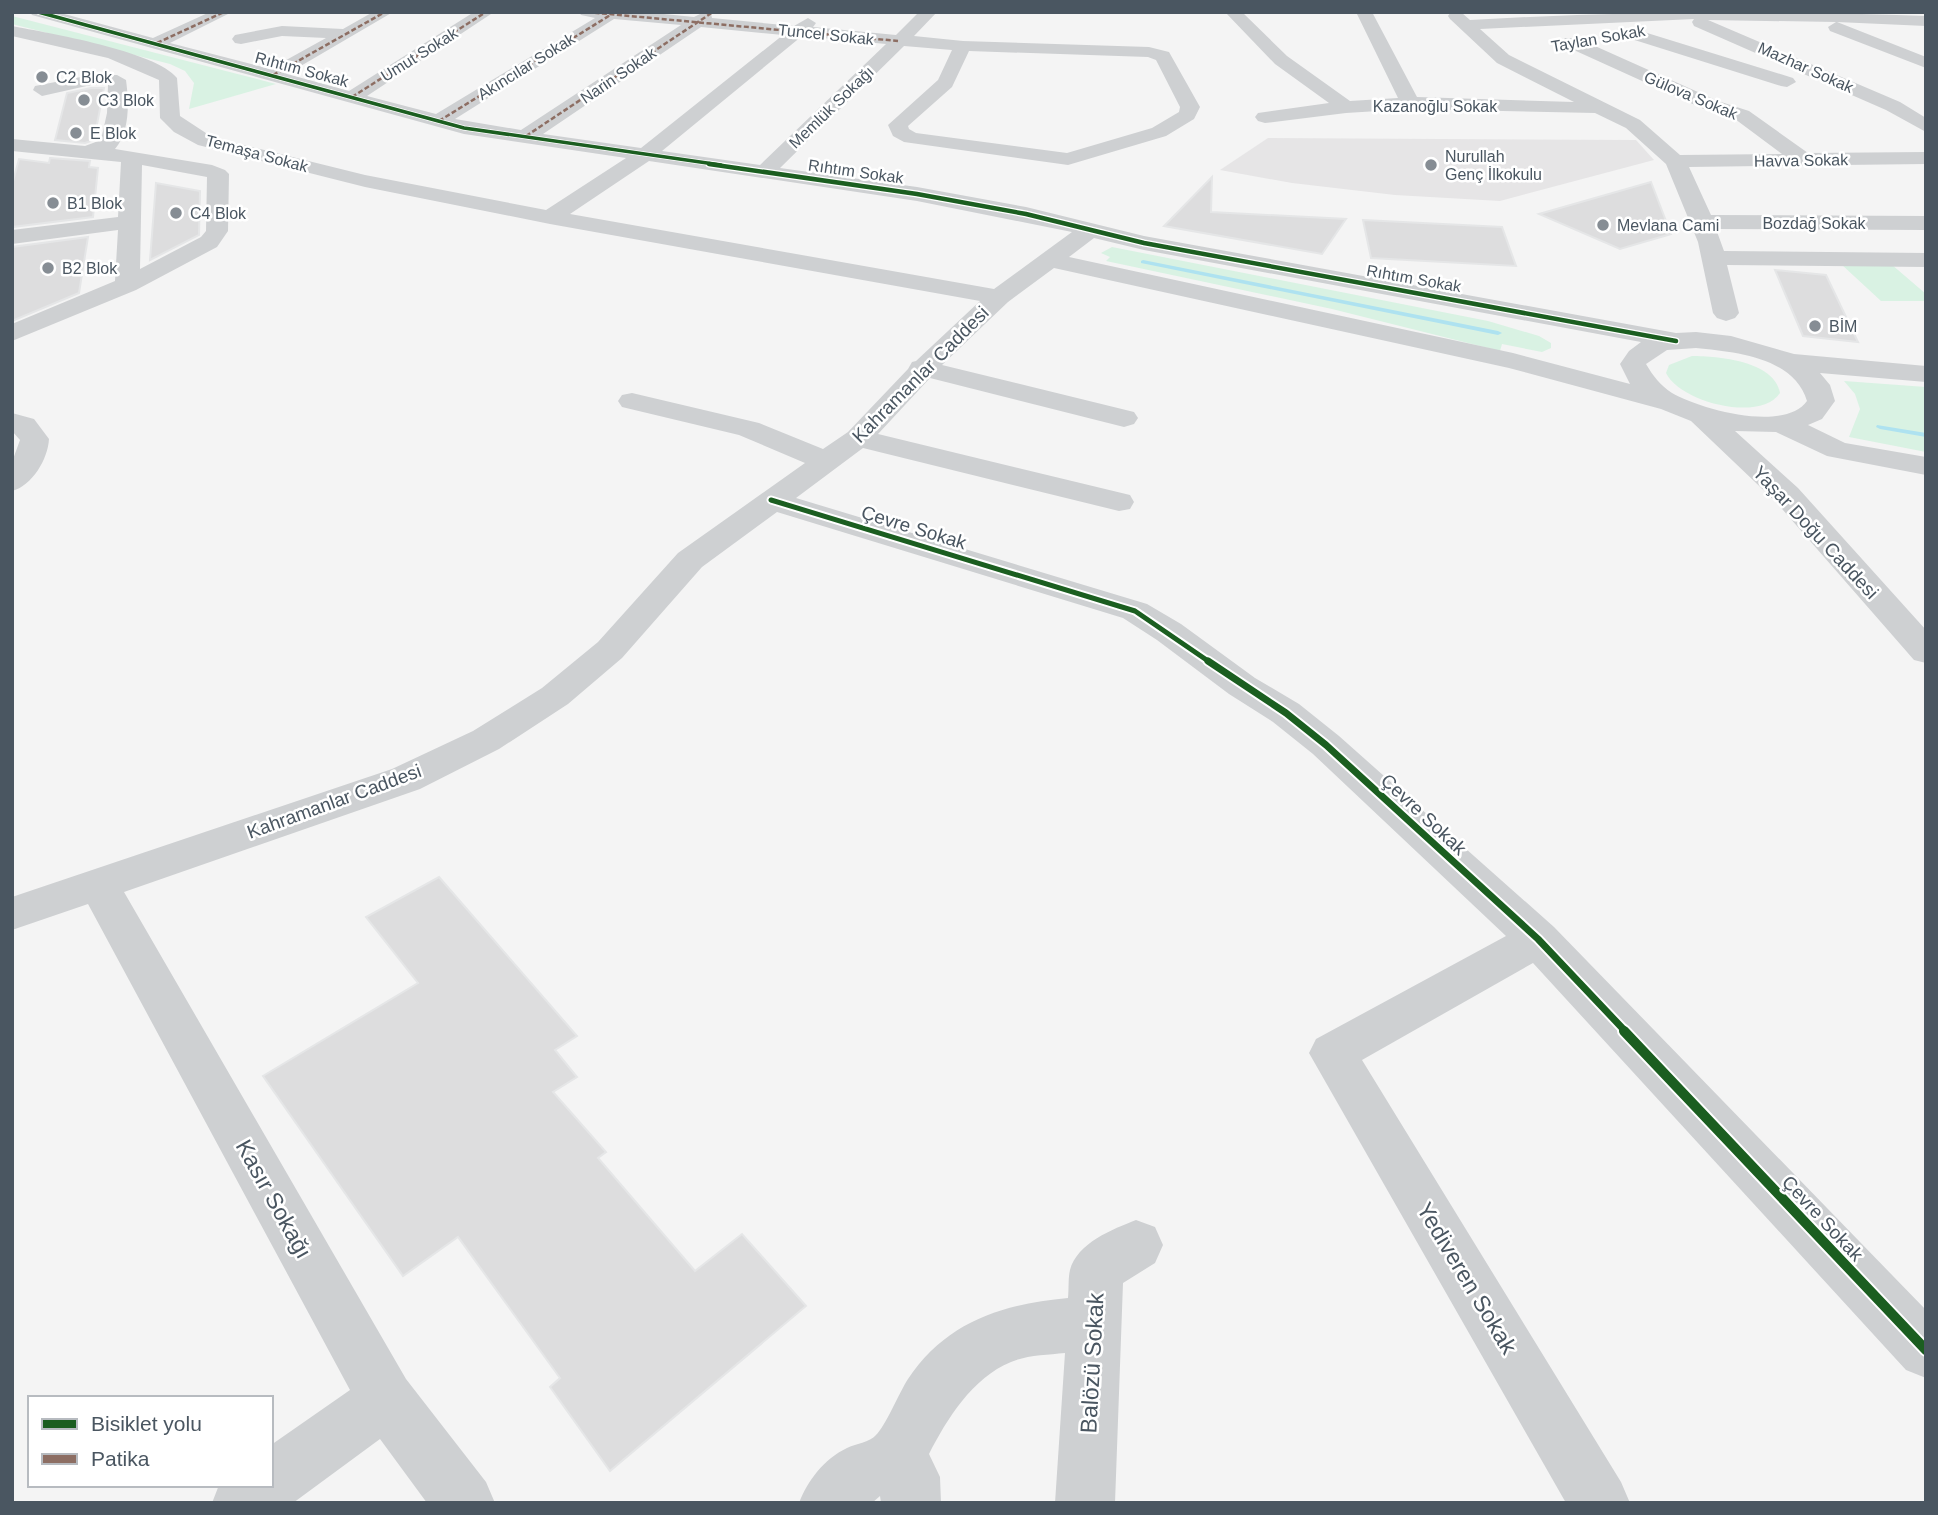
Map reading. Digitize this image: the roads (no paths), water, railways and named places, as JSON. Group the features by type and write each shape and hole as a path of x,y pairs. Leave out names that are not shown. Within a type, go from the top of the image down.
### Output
{"street":[{"path":"156,43 224,12"},
{"path":"272,75 385,12"},
{"name":"Umut Sokak","path":"352,97 486,12"},
{"name":"Tuncel Sokak","path":"587,12 706,17 799,31 963,46 1149,52 1163,56 1190,107 1187,116 1159,132 1068,159 911,138 900,132 898,125 946,83 963,46"},
{"path":"550,218 643,156 821,12"},
{"name":"Memlük Sokağı","path":"763,173 929,12"},
{"path":"1364,12 1410,103"},
{"path":"1883,12 1904,20"},
{"name":"Rıhtım Sokak","path":"42,13 439,121 523,138 917,194 1026,214 1144,243 1680,340"},
{"name":"Akıncılar Sokak","path":"439,121 613,13"},
{"path":"1234,13 1281,60 1346,107"},
{"path":"1803,14 1926,62"},
{"path":"1459,19 1803,14 1926,21"},
{"name":"Taylan Sokak","path":"1565,44 1619,35 1689,16"},
{"name":"Mazhar Sokak","path":"1689,16 1893,106 1926,127"},
{"name":"Narin Sokak","path":"523,138 706,17"},
{"path":"1051,260 1513,361 1667,402 1702,416 1735,422 1774,423 1794,421 1813,413 1821,401 1820,389 1811,377 1781,359 1726,313 1703,222 1675,161 1639,129 1605,108 1526,72 1499,55 1459,19"},
{"path":"242,39 282,31 345,34"},
{"name":"Temaşa Sokak","path":"12,32 89,49 153,68 167,78 170,118 181,128 205,141 365,181 550,218"},
{"path":"1619,35 1792,83"},
{"name":"Gülova Sokak","path":"1565,44 1713,106 1733,110 1804,160"},
{"name":"Taylan Sokak","path":"1499,55 1523,51"},
{"path":"1713,106 1820,72"},
{"path":"22,91 42,90 91,80 117,80 113,138 108,144 87,152"},
{"path":"12,333 127,285 209,242 217,231 218,174 212,170 87,152 28,132 42,90"},
{"name":"Kazanoğlu Sokak","path":"1265,117 1346,107 1410,103 1605,108"},
{"path":"127,285 132,157"},
{"name":"Havva Sokak","path":"1675,161 1926,158"},
{"name":"Kahramanlar Caddesi","path":"550,218 999,298"},
{"path":"12,237 130,222"},
{"name":"Bozdağ Sokak","path":"1703,222 1926,223"},
{"name":"Kahramanlar Caddesi","path":"12,914 406,779 486,740 555,696 610,650 690,560 858,438 921,369 999,298 1090,230"},
{"path":"1714,258 1926,260"},
{"path":"1505,309 1562,328 1578,338 1582,351 1573,361 1557,364 1513,361"},
{"path":"1680,340 1726,313"},
{"path":"1667,402 1650,391 1636,377 1633,364 1640,353 1653,345 1680,340 1721,342 1781,359 1926,374"},
{"path":"921,369 1125,418"},
{"path":"632,401 750,429 826,461"},
{"name":"Yaşar Doğu Caddesi","path":"1702,416 1787,495 1926,652"},
{"path":"12,421 31,431 35,447 12,482"},
{"path":"1774,423 1837,450 1926,466"},
{"path":"1774,423 1790,460 1787,495"},
{"path":"858,438 1119,502"},
{"name":"Çevre Sokak","path":"771,500 1135,611 1169,632 1242,686 1286,712 1326,745 1538,939 1926,1350"},
{"name":"Kasır Sokağı","path":"98,884 386,1399 465,1503"},
{"name":"Yediveren Sokak","path":"1538,939 1333,1053 1600,1503"},
{"name":"Balözü Sokak","path":"1085,1503 1097,1270 1136,1245"},
{"path":"829,1503 870,1467 902,1484 919,1412 935,1387 974,1351 1011,1333 1094,1322"},
{"path":"273,1481 386,1399"},
{"path":"242,1503 264,1487"}],"waterway":[{"path":"1143,262 1498,333"},
{"path":"1880,427 1926,435"}],"place":[{"name":"C2 Blok","path":"42,77"},
{"name":"C3 Blok","path":"84,100"},
{"name":"E Blok","path":"76,133"},
{"name":"Nurullah Genç İlkokulu","path":"1431,165"},
{"name":"B1 Blok","path":"53,203"},
{"name":"C4 Blok","path":"176,213"},
{"name":"Mevlana Cami","path":"1603,225"},
{"name":"B2 Blok","path":"48,268"},
{"name":"BİM","path":"1815,326"}]}
